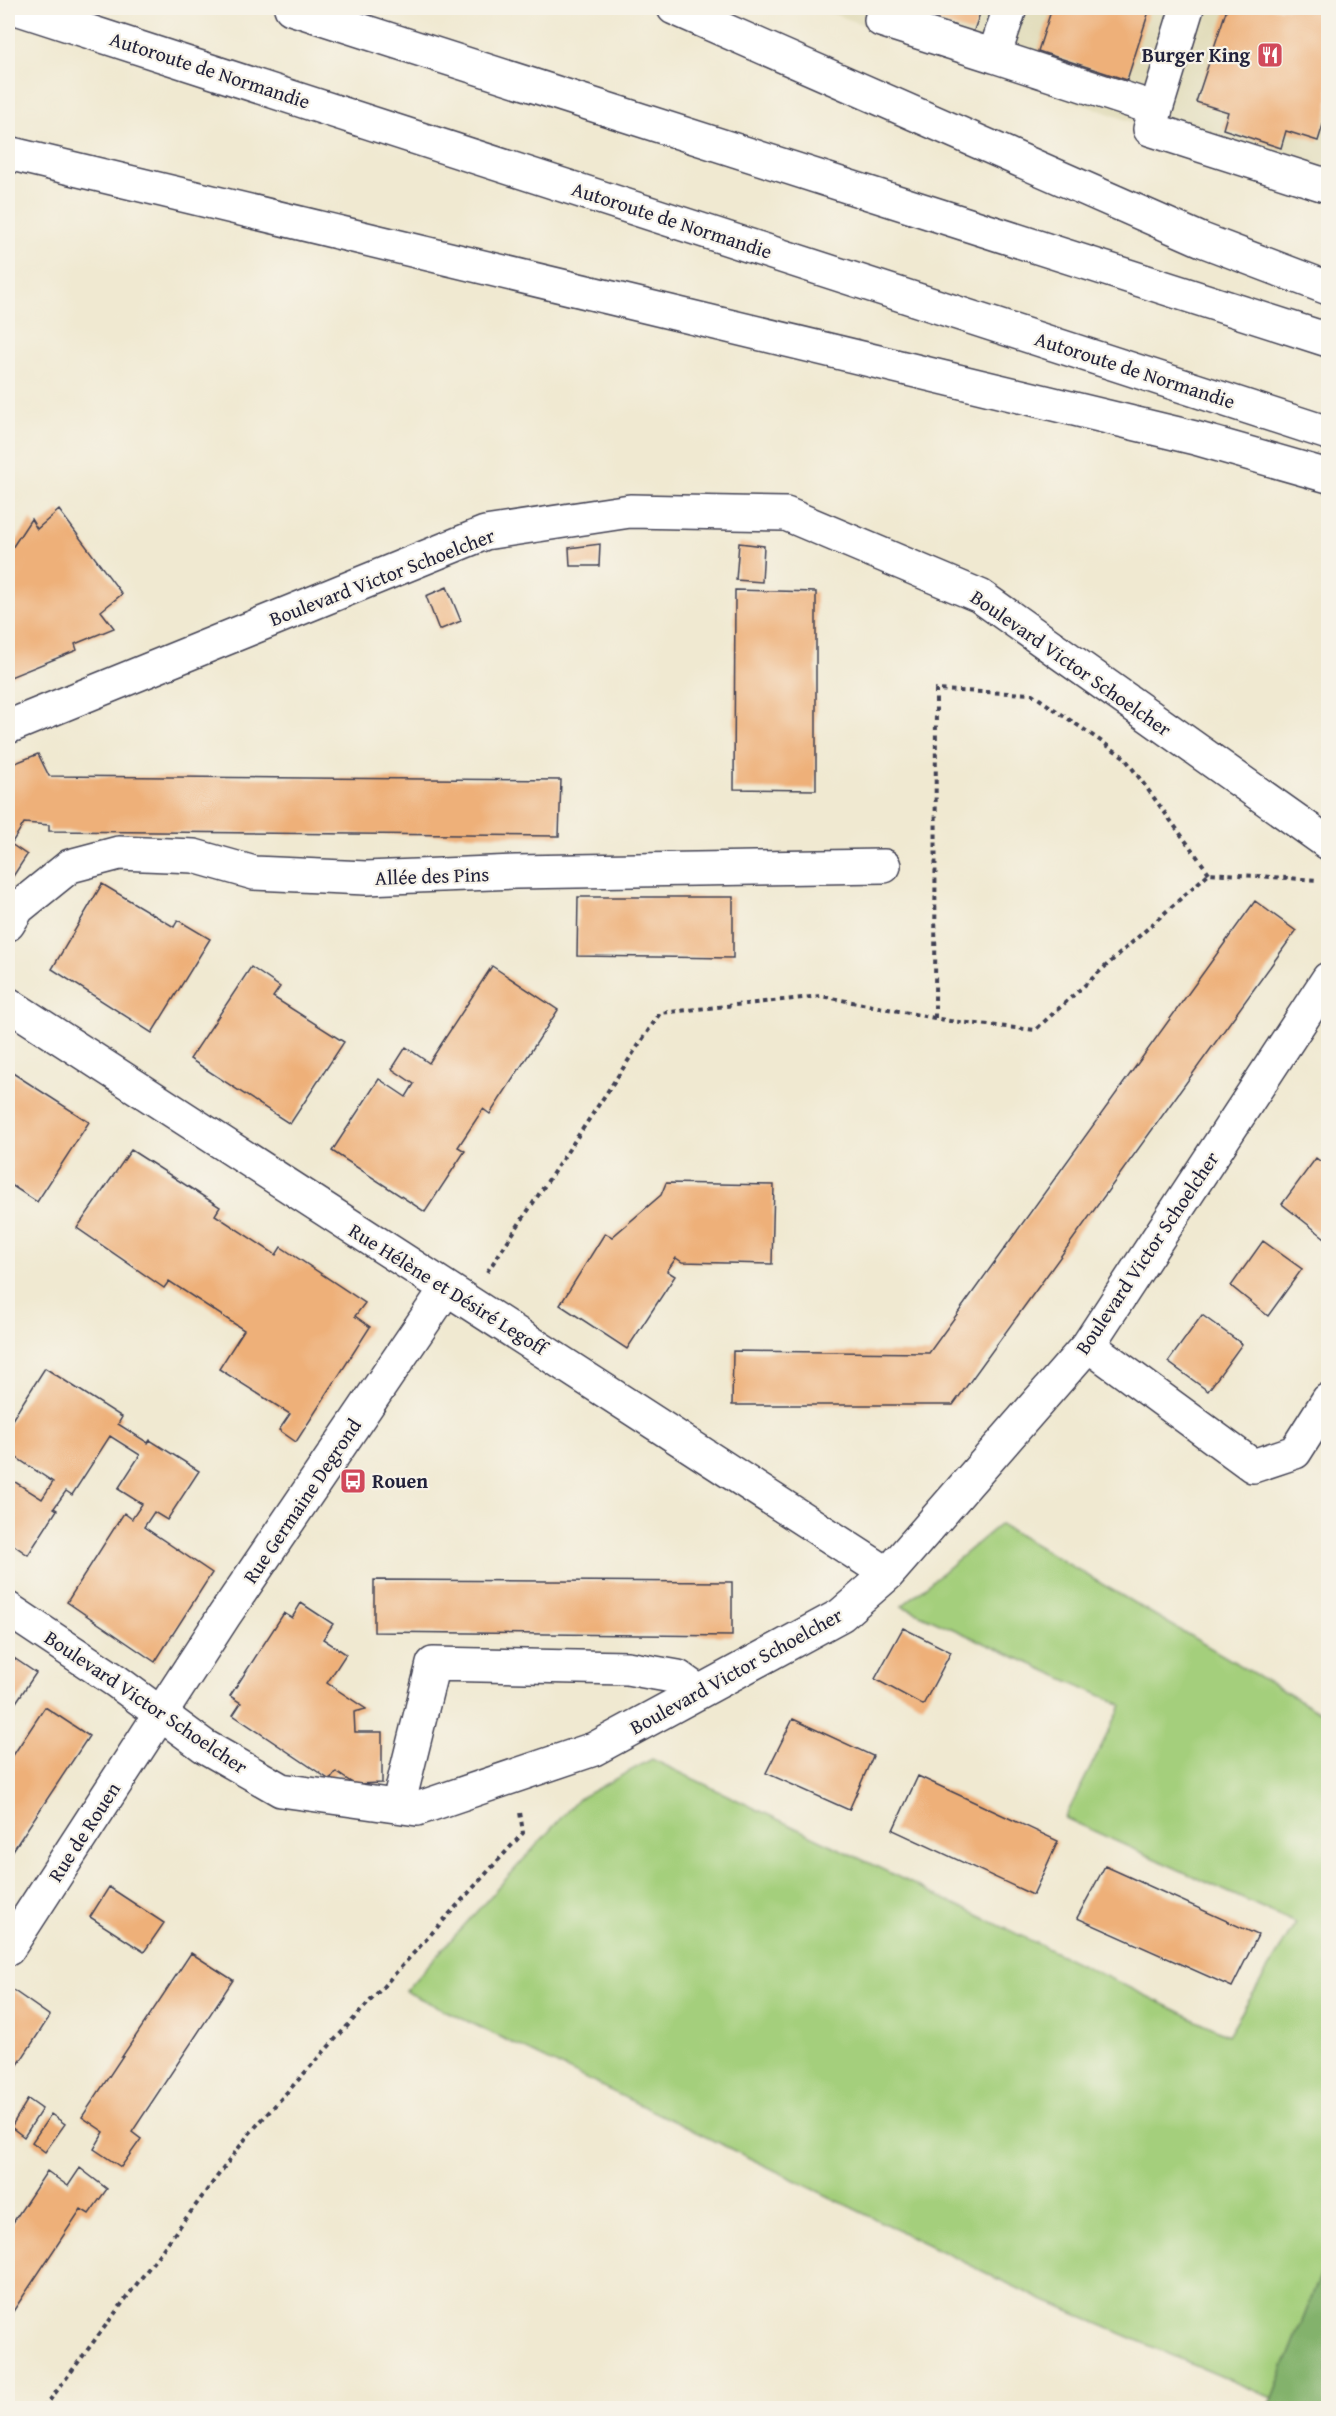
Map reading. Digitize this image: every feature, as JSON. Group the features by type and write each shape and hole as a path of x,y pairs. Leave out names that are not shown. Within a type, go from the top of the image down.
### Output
{"main road":[{"name":"Autoroute de Normandie","path":"16,8 1329,433"},
{"path":"291,8 1329,340"},
{"path":"674,8 1202,240 1329,288"},
{"path":"885,8 881,20 1156,109"},
{"path":"994,56 1010,8"},
{"path":"1188,8 1150,129 1329,186"},
{"path":"8,153 1195,438 1329,476"},
{"name":"Boulevard Victor Schoelcher","path":"8,727 485,533 630,510 786,514 980,596 1329,843"},
{"name":"Allée des Pins","path":"8,924 18,908 70,866 119,853 194,856 254,873 366,878 516,872 884,866"},
{"name":"Boulevard Victor Schoelcher","path":"8,1609 116,1681 204,1746 281,1790 417,1809 594,1749 841,1615 888,1574 1088,1345 1329,979"},
{"name":"Rue Hélène et Désiré Legoff","path":"8,1004 888,1574"},
{"name":"Rue Germaine Degrond","path":"160,1714 457,1296"},
{"path":"1088,1345 1253,1466 1295,1452 1329,1400"},
{"path":"398,1806 433,1664 627,1668 678,1677 699,1692"},
{"name":"Rue de Rouen","path":"8,1949 160,1714"}],"path":[{"path":"935,1018 936,690 1032,694 1124,757 1209,873"},
{"path":"457,1296 660,1013 821,996 935,1018 1035,1030 1209,873 1329,881"},
{"path":"44,2409 249,2134 523,1833 516,1775"}],"shaded area":[{"path":"817,8 1328,8 1328,193"}],"green space":[{"path":"1000,1524 1328,1717 1328,2256 1272,2398 1038,2298 405,1991 578,1799 652,1759 1228,2035 1296,1923 1065,1818 1122,1705 902,1606"},
{"path":"1328,2256 1328,2408 1268,2408 1327,2259"}],"building":[{"path":"901,8 982,8 973,33 900,10"},
{"path":"1052,8 1150,8 1127,80 1038,51"},
{"name":"Burger King","path":"1227,8 1328,8 1328,109 1318,141 1286,131 1281,148 1223,129 1228,112 1196,102"},
{"path":"59,510 122,594 101,611 114,628 75,644 77,650 8,678 8,554 31,519 37,529"},
{"path":"739,543 764,546 762,582 736,580"},
{"path":"600,544 599,566 570,566 569,548"},
{"path":"447,587 461,621 439,630 426,596"},
{"path":"735,590 816,592 816,790 734,789"},
{"path":"38,754 49,776 561,780 559,836 49,831 49,825 24,823 11,844 27,855 8,884 8,766"},
{"path":"102,884 174,927 178,920 210,939 152,1033 52,969"},
{"path":"578,897 733,897 733,958 577,956"},
{"path":"1255,901 1296,931 953,1405 732,1405 733,1351 929,1353"},
{"path":"492,966 558,1010 490,1114 483,1109 458,1147 465,1151 425,1212 332,1151 379,1079 406,1097 414,1084 392,1069 406,1047 429,1063"},
{"path":"251,967 280,987 273,997 344,1042 290,1124 190,1059"},
{"path":"8,1070 89,1122 37,1202 8,1183"},
{"path":"131,1150 220,1207 215,1215 276,1255 281,1247 365,1303 355,1316 370,1327 296,1442 279,1430 290,1414 219,1369 244,1330 169,1281 164,1288 77,1228"},
{"path":"1316,1158 1328,1167 1328,1233 1325,1238 1282,1204"},
{"path":"666,1183 774,1185 772,1264 682,1262 676,1258 667,1271 675,1276 627,1349 560,1305 605,1233 612,1237 661,1195"},
{"path":"1263,1241 1302,1269 1268,1316 1231,1286"},
{"path":"1202,1315 1242,1344 1208,1391 1168,1362"},
{"path":"45,1368 122,1417 118,1424 148,1443 150,1440 199,1471 167,1520 154,1512 144,1527 212,1573 155,1662 67,1602 124,1513 132,1519 142,1504 118,1489 140,1455 110,1436 72,1495 66,1491 54,1508 57,1510 28,1555 8,1541 8,1487 12,1480 42,1499 53,1482 8,1452 8,1426"},
{"path":"374,1580 732,1582 732,1636 374,1632"},
{"path":"301,1603 333,1624 323,1639 346,1654 327,1683 366,1709 354,1712 355,1732 382,1732 382,1783 354,1784 336,1772 330,1780 233,1715 241,1703 230,1696 284,1613 292,1618"},
{"path":"903,1628 951,1652 923,1705 875,1679"},
{"path":"8,1654 36,1673 8,1714"},
{"path":"45,1707 89,1736 8,1858 8,1763"},
{"path":"793,1719 873,1756 849,1810 766,1773"},
{"path":"918,1776 1058,1841 1033,1895 893,1830"},
{"path":"1105,1866 1258,1935 1232,1987 1077,1918"},
{"path":"109,1887 164,1923 144,1952 90,1917"},
{"path":"191,1953 233,1980 132,2132 141,2139 121,2167 94,2149 104,2132 82,2117"},
{"path":"10,1988 50,2016 8,2080 8,1991"},
{"path":"28,2099 42,2109 24,2137 11,2127"},
{"path":"51,2114 65,2124 45,2152 32,2142"},
{"path":"80,2168 107,2189 89,2214 81,2209 8,2319 8,2230 47,2171 68,2186"}],"place":[{"name":"Burger King","path":"1270,55"},
{"name":"Rouen","path":"353,1481"}]}
